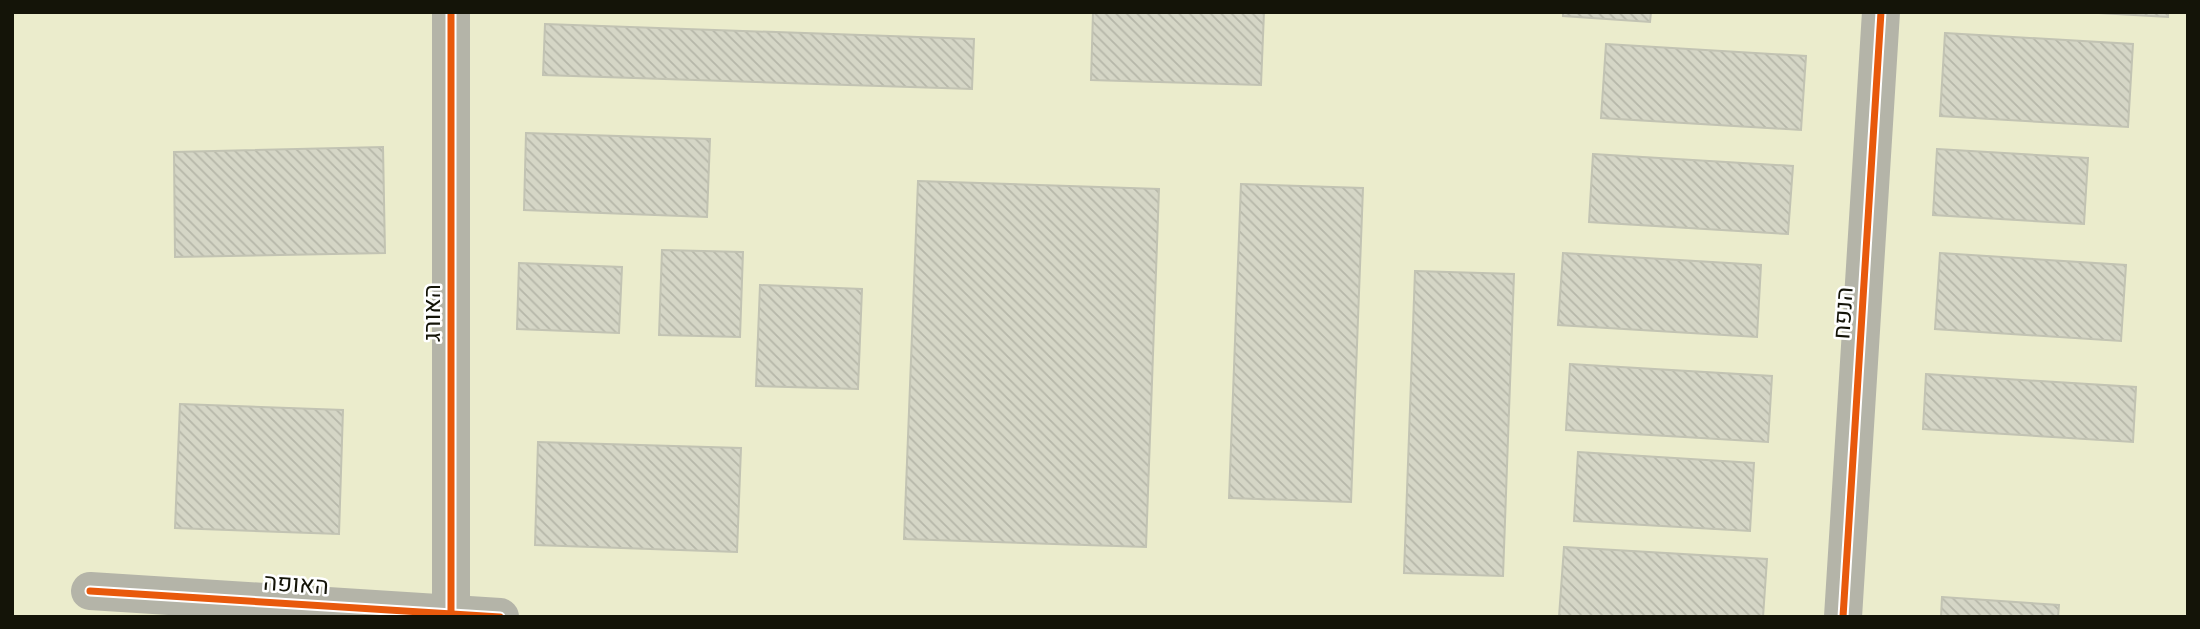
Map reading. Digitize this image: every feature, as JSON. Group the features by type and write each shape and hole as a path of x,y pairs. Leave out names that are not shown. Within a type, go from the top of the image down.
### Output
{"street":[{"name":"האורג","path":"450,613 451,12"},
{"name":"הנפח","path":"1843,617 1881,12"},
{"name":"האופה","path":"90,591 500,617"}],"shaded area":[{"path":"12,12 2188,12 2188,617 12,617"}],"building":[{"path":"1093,12 1264,12 1261,85 1091,80"},
{"path":"1563,12 1651,12 1650,22 1563,16"},
{"path":"2081,12 2168,12 2168,17"},
{"path":"545,24 974,39 972,89 543,75"},
{"path":"1945,33 2133,44 2128,127 1940,116"},
{"path":"1606,44 1806,56 1801,130 1601,118"},
{"path":"526,133 710,139 707,217 524,210"},
{"path":"383,147 385,253 175,257 174,152"},
{"path":"1937,149 2088,158 2084,224 1933,215"},
{"path":"1593,154 1793,166 1788,234 1589,222"},
{"path":"918,181 1159,189 1146,547 904,539"},
{"path":"1241,184 1363,188 1351,502 1229,498"},
{"path":"662,250 743,252 740,337 659,335"},
{"path":"1563,253 1761,265 1757,337 1558,325"},
{"path":"1940,253 2126,265 2121,341 1935,329"},
{"path":"519,263 622,267 619,333 517,329"},
{"path":"1415,271 1514,274 1503,576 1404,573"},
{"path":"760,285 862,289 858,389 756,386"},
{"path":"1570,364 1772,376 1768,442 1566,430"},
{"path":"1926,374 2136,387 2133,442 1923,429"},
{"path":"180,404 343,410 339,534 175,528"},
{"path":"538,442 741,448 737,552 535,545"},
{"path":"1578,452 1754,463 1750,531 1574,521"},
{"path":"1564,547 1767,559 1763,617 1559,617"},
{"path":"1942,597 2059,605 2058,617 1941,617"}],"cycle path":[{"path":"451,12 451,613"},
{"path":"1843,617 1881,12"},
{"path":"90,591 500,617"}]}
